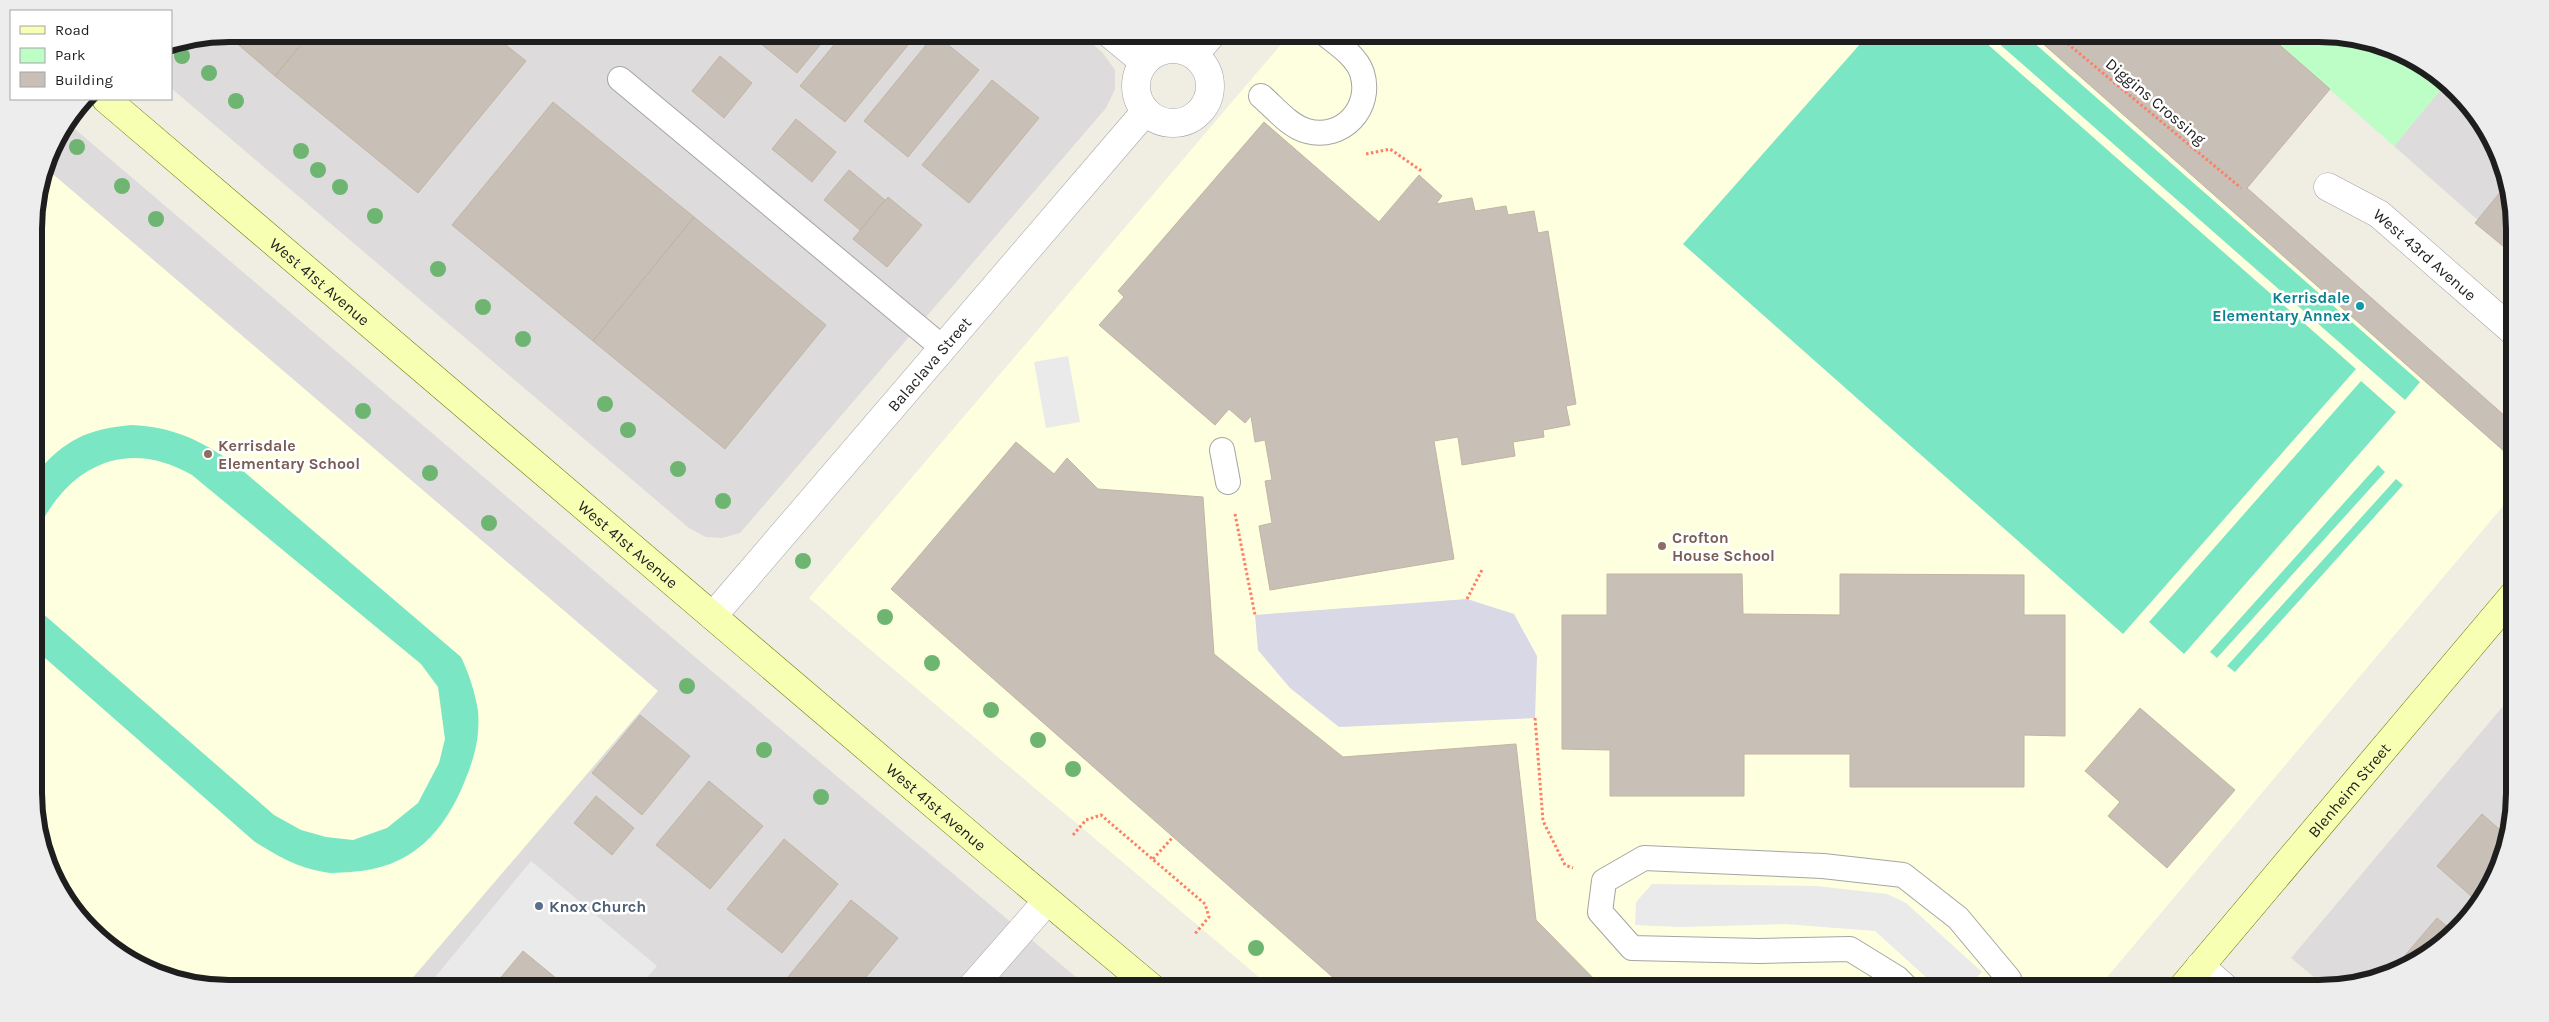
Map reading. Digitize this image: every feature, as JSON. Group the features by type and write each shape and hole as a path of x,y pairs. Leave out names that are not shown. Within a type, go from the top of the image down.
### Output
{"main road":[{"name":"West 41st Avenue","path":"107,100 1047,901 1142,980"},
{"name":"Blenheim Street","path":"2189,980 2506,604"}],"street":[{"path":"1120,42 1144,62"},
{"path":"1194,55 1205,42"},
{"path":"1168,48 1194,55 1205,67 1211,82 1210,98 1202,111 1189,120 1174,124 1158,121 1145,112 1138,100 1135,87 1138,74 1144,62 1155,53 1168,48"},
{"name":"Balaclava Street","path":"713,616 1145,112"},
{"name":"West 43rd Avenue","path":"2328,187 2379,214 2506,325"},
{"path":"978,980 1047,901"},
{"path":"2200,966 2217,980"}],"lane":[{"path":"1261,96 1292,123 1305,130 1328,132 1349,123 1361,108 1365,90 1362,71 1351,56 1335,42"},
{"path":"620,79 943,348"},
{"path":"1222,450 1228,482"},
{"path":"1899,980 1850,948 1759,951 1632,948 1600,912 1604,881 1644,858 1823,866 1903,875 1958,918 2009,980"}],"path":[{"name":"Diggins Crossing","path":"2066,42 2241,188"},
{"path":"1362,154 1390,149 1423,172"},
{"path":"1228,482 1255,616"},
{"path":"1467,598 1483,568"},
{"path":"1535,718 1543,821 1565,865 1604,881"},
{"path":"1073,835 1086,820 1101,815 1205,904 1208,917 1194,935"},
{"path":"1153,859 1173,837"}],"shaded area":[{"path":"230,42 1090,42 1102,52 1115,70 1115,89 1106,108 740,533 722,538 706,537 689,528 172,89 172,51 205,44"},
{"name":"Crofton House School","path":"1283,42 2041,42 2506,453 2506,503 2105,980 1263,980 809,598"},
{"path":"2443,89 2460,106 2475,126 2497,170 2505,205 2506,245 2394,146"},
{"name":"Kerrisdale Elementary School","path":"73,127 702,663 1079,980 230,980 193,976 170,970 136,954 106,933 81,906 57,864 46,829 42,792 42,230 46,193 52,170"},
{"name":"Kerrisdale Elementary School","path":"51,173 658,691 411,980 230,980 205,978 170,970 147,960 126,948 106,933 81,906 57,864 46,829 42,792 42,230 44,205"},
{"path":"1068,356 1080,422 1046,428 1034,362"},
{"path":"1467,599 1514,614 1537,656 1535,718 1339,727 1290,688 1258,650 1255,615"},
{"path":"2506,703 2506,804 2503,829 2497,852 2487,875 2475,896 2460,916 2443,933 2413,954 2379,970 2356,976 2317,980 2291,958"},
{"name":"Knox Church","path":"531,861 657,966 645,980 558,980 523,951 499,980 433,980"},
{"path":"1652,884 1816,886 1887,894 1906,903 1982,972 1974,980 1929,980 1875,931 1785,924 1680,927 1635,925 1636,902"}],"green space":[{"path":"1862,42 1985,42 2356,369 2123,634 1683,244"},
{"path":"1997,42 2033,42 2420,382 2405,400"},
{"path":"2276,42 2344,44 2379,52 2413,68 2442,88 2394,146"},
{"path":"2361,381 2396,412 2184,654 2149,622"},
{"path":"146,426 174,432 210,448 235,464 461,657 467,670 478,711 477,737 472,762 448,815 423,844 408,855 391,864 372,869 334,873 314,870 279,856 255,842 42,655 42,613 274,815 301,830 326,837 353,840 387,828 418,803 439,763 445,739 438,687 421,664 192,475 167,464 144,458 121,459 100,465 81,476 64,491 42,523 42,466 57,452 78,438 89,433 115,427"},
{"path":"2378,465 2385,472 2217,658 2210,652"},
{"path":"2396,479 2403,485 2235,672 2227,666"}],"building":[{"path":"235,42 303,42 275,76"},
{"path":"303,42 502,42 526,61 418,193 275,76"},
{"path":"759,42 822,42 797,73"},
{"path":"836,42 910,42 845,122 800,86"},
{"path":"928,42 945,42 979,70 908,157 864,121"},
{"name":"Kerrisdale Elementary Annex","path":"2041,42 2276,42 2330,89 2247,188 2506,417 2506,453"},
{"path":"720,56 752,83 724,118 692,91"},
{"path":"992,80 1039,118 969,203 922,165"},
{"path":"553,102 694,217 593,341 452,225"},
{"path":"796,119 836,152 812,182 772,149"},
{"path":"1264,122 1379,222 1419,175 1442,196 1436,204 1472,198 1475,211 1506,206 1508,215 1534,211 1538,233 1548,231 1576,404 1566,406 1570,425 1543,430 1544,437 1513,442 1515,456 1462,465 1458,437 1434,441 1454,559 1270,590 1259,526 1272,523 1265,481 1272,480 1265,440 1255,442 1251,416 1245,423 1229,409 1215,425 1099,325 1124,297 1118,291"},
{"path":"849,170 885,200 860,230 824,200"},
{"path":"2502,190 2506,218 2506,249 2475,223"},
{"path":"888,197 922,225 887,267 853,239"},
{"path":"694,217 826,325 725,449 593,341"},
{"path":"1016,442 1054,474 1067,458 1098,489 1203,497 1214,654 1343,757 1516,744 1536,920 1595,980 1336,980 891,589"},
{"path":"1607,574 1742,574 1743,614 1840,615 1840,574 2024,575 2024,615 2065,615 2065,736 2024,735 2024,787 1850,787 1850,754 1744,754 1744,796 1610,796 1610,750 1562,749 1562,615 1607,615"},
{"path":"2140,708 2235,790 2167,868 2108,816 2120,802 2085,771"},
{"path":"640,715 690,756 642,815 592,773"},
{"path":"709,781 763,826 710,889 656,845"},
{"path":"596,796 634,828 612,855 574,823"},
{"path":"2482,814 2502,832 2492,864 2473,898 2437,866"},
{"path":"784,839 838,884 782,953 727,909"},
{"path":"851,900 898,938 864,980 786,980"},
{"path":"2437,918 2449,928 2423,948 2400,961"},
{"path":"523,951 558,980 499,980"}],"place":[{"name":"Kerrisdale Elementary Annex","path":"2360,306"},
{"name":"Kerrisdale Elementary School","path":"208,454"},
{"name":"Crofton House School","path":"1662,546"},
{"name":"Knox Church","path":"539,906"}]}
